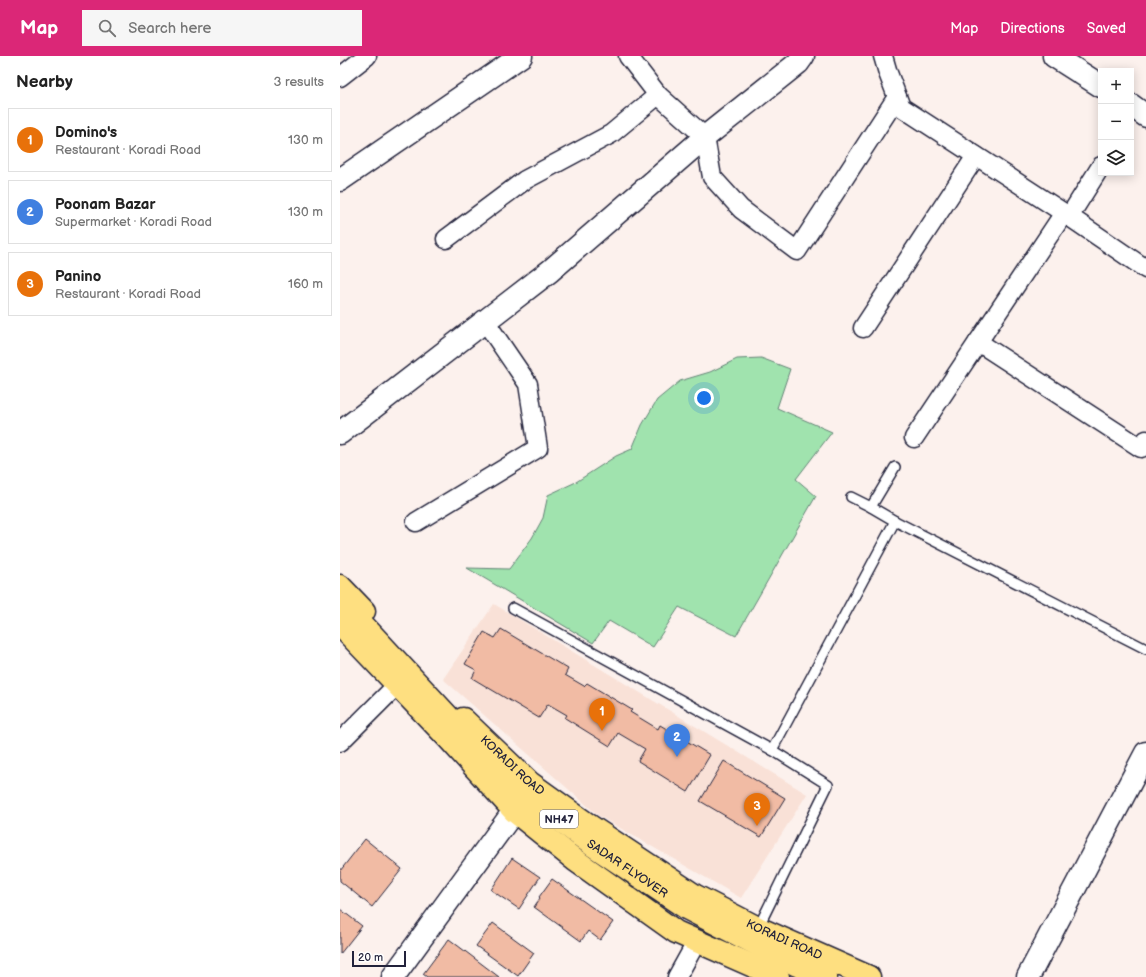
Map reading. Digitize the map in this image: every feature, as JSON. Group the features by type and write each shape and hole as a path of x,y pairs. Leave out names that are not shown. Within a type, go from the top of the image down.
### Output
{"main road":[{"name":"KORADI ROAD","path":"340,586 464,720 530,783 590,826 694,895 758,928 869,977"},
{"name":"SADAR FLYOVER","path":"340,600 508,781 591,844 688,909 795,964 826,977"},
{"name":"SADAR FLYOVER","path":"340,613 510,796 599,864 676,917 703,932 804,977"},
{"name":"NH47","path":"340,625 449,739 514,811 575,860 676,932 772,976"}],"street":[{"path":"340,77 367,56"},
{"path":"340,180 520,56"},
{"path":"628,56 658,95 705,137 712,177 741,209 798,251 897,97"},
{"path":"340,433 550,271 705,137 798,63 803,56"},
{"path":"883,56 901,107 1146,269"},
{"path":"1054,56 1098,84"},
{"path":"446,239 525,180 611,134 658,95"},
{"path":"863,328 976,156"},
{"path":"914,438 978,342 1098,170"},
{"path":"416,522 538,448 528,384 485,321"},
{"path":"978,342 1141,448 1146,440"},
{"path":"340,742 397,685"},
{"path":"1028,977 1146,753"},
{"path":"393,977 514,811"},
{"path":"677,977 697,941"}],"lane":[{"path":"871,507 895,467"},
{"path":"851,497 1146,649"},
{"path":"772,750 895,521"},
{"path":"513,608 772,750 828,785 758,928"}],"shaded area":[{"path":"494,604 807,794 741,898 599,816 443,679"}],"green space":[{"path":"761,358 790,369 777,408 832,432 796,479 816,496 736,636 679,607 653,647 609,621 593,643 467,568 509,569 532,538 543,518 548,495 576,482 616,456 632,449 642,425 657,400 680,381 710,372 737,359"}],"building":[{"path":"501,629 568,669 565,675 584,686 587,683 632,710 630,712 658,729 660,725 710,755 688,792 638,761 645,749 618,733 610,746 565,718 567,715 548,704 539,718 472,678 476,670 465,664 484,632 495,638"},
{"path":"724,761 785,798 761,837 700,801"},
{"path":"365,839 402,869 372,907 340,881 340,871"},
{"path":"512,858 540,877 519,909 491,890"},
{"path":"552,879 613,922 600,940 588,931 581,941 534,907 540,898 539,897"},
{"path":"340,909 362,926 340,954"},
{"path":"493,923 534,953 518,976 476,946"},
{"path":"449,939 499,977 427,977 423,974"}],"place":[{"name":"Domino's","path":"602,731"},
{"name":"Poonam Bazar","path":"677,757"},
{"name":"Panino","path":"757,826"}]}
